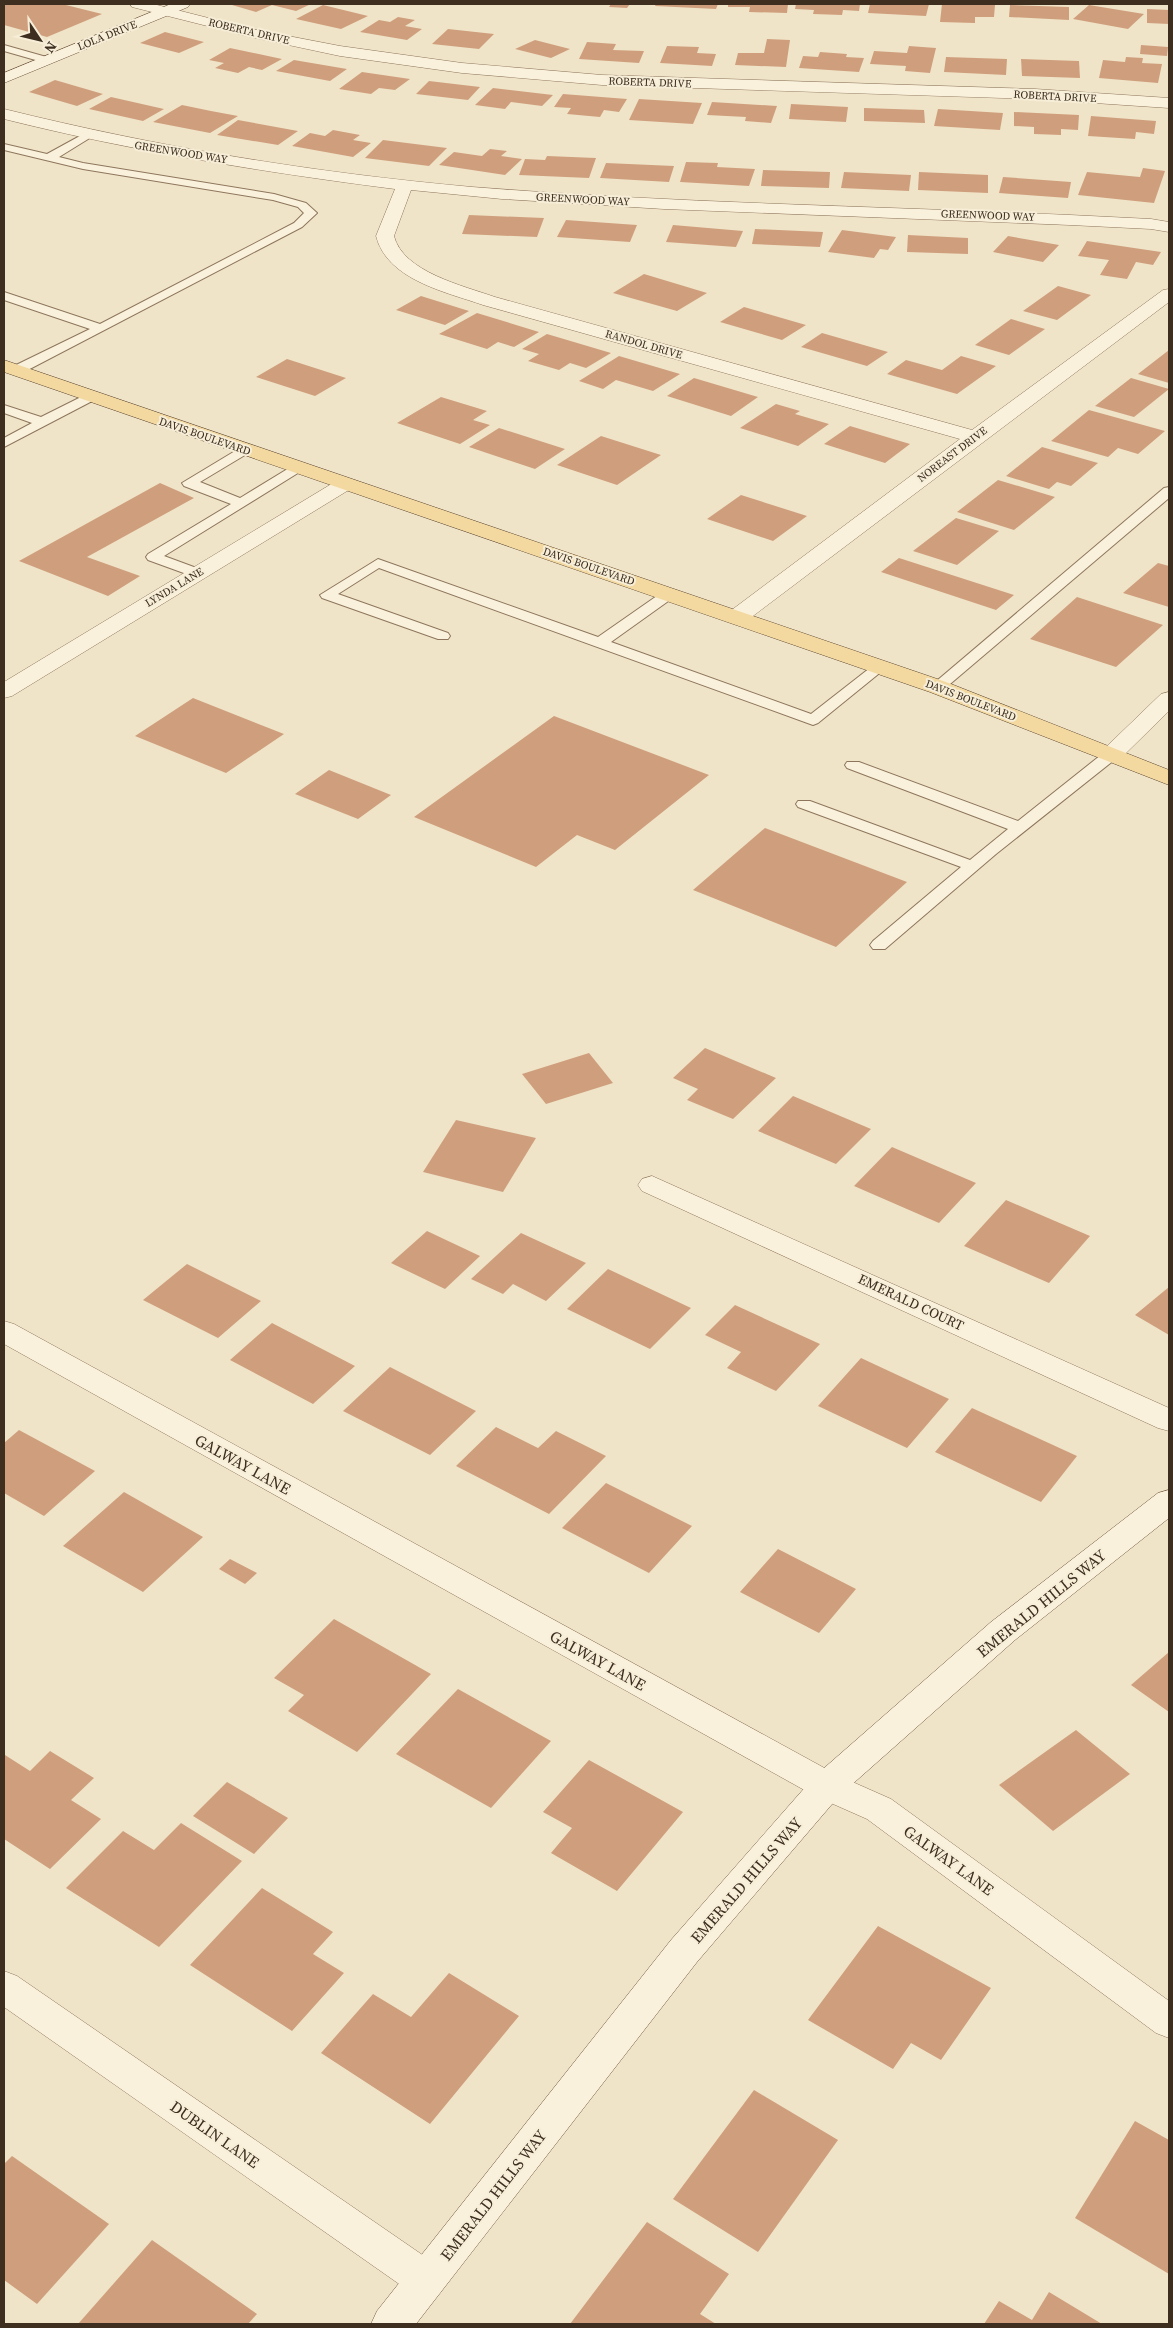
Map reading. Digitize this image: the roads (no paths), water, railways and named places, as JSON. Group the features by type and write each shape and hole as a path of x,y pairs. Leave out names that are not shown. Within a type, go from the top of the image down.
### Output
{"main road":[{"name":"DAVIS BOULEVARD","path":"10,368 345,484 737,616 938,687 1169,778"}],"street":[{"name":"ROBERTA DRIVE","path":"137,4 251,33 340,51 471,69 602,80 1035,94 1169,103"},
{"name":"LOLA DRIVE","path":"4,78 183,4"},
{"name":"GREENWOOD WAY","path":"4,114 132,144 358,181 500,194 653,202 1010,215 1151,224 1169,227"},
{"name":"RANDOL DRIVE","path":"405,184 384,236 391,252 408,267 439,282 499,304 975,437"},
{"name":"NOREAST DRIVE","path":"737,616 1169,294"},
{"name":"LYNDA LANE","path":"4,691 345,484"},
{"path":"1112,754 1169,699"},
{"name":"EMERALD COURT","path":"652,1184 1169,1420"},
{"name":"GALWAY LANE","path":"4,1331 828,1786 879,1809 1169,2022"},
{"name":"EMERALD HILLS WAY","path":"391,2324 684,1951 828,1786 1003,1631 1169,1501"},
{"name":"DUBLIN LANE","path":"4,1987 426,2280"}],"lane":[{"path":"4,48 46,60"},
{"path":"4,61 23,54"},
{"path":"47,159 89,134"},
{"path":"4,147 47,159 274,198 302,205 311,213 298,225 101,328 10,368"},
{"path":"4,296 101,328"},
{"path":"4,443 91,396"},
{"path":"4,409 42,422"},
{"path":"241,503 188,483 244,449"},
{"path":"197,573 153,557 299,468"},
{"path":"938,687 1169,491"},
{"path":"442,636 327,595 378,564 813,720 880,667"},
{"path":"600,643 670,594"},
{"path":"880,945 1019,827 1112,754"},
{"path":"853,765 1019,827"},
{"path":"804,804 972,866"}]}
